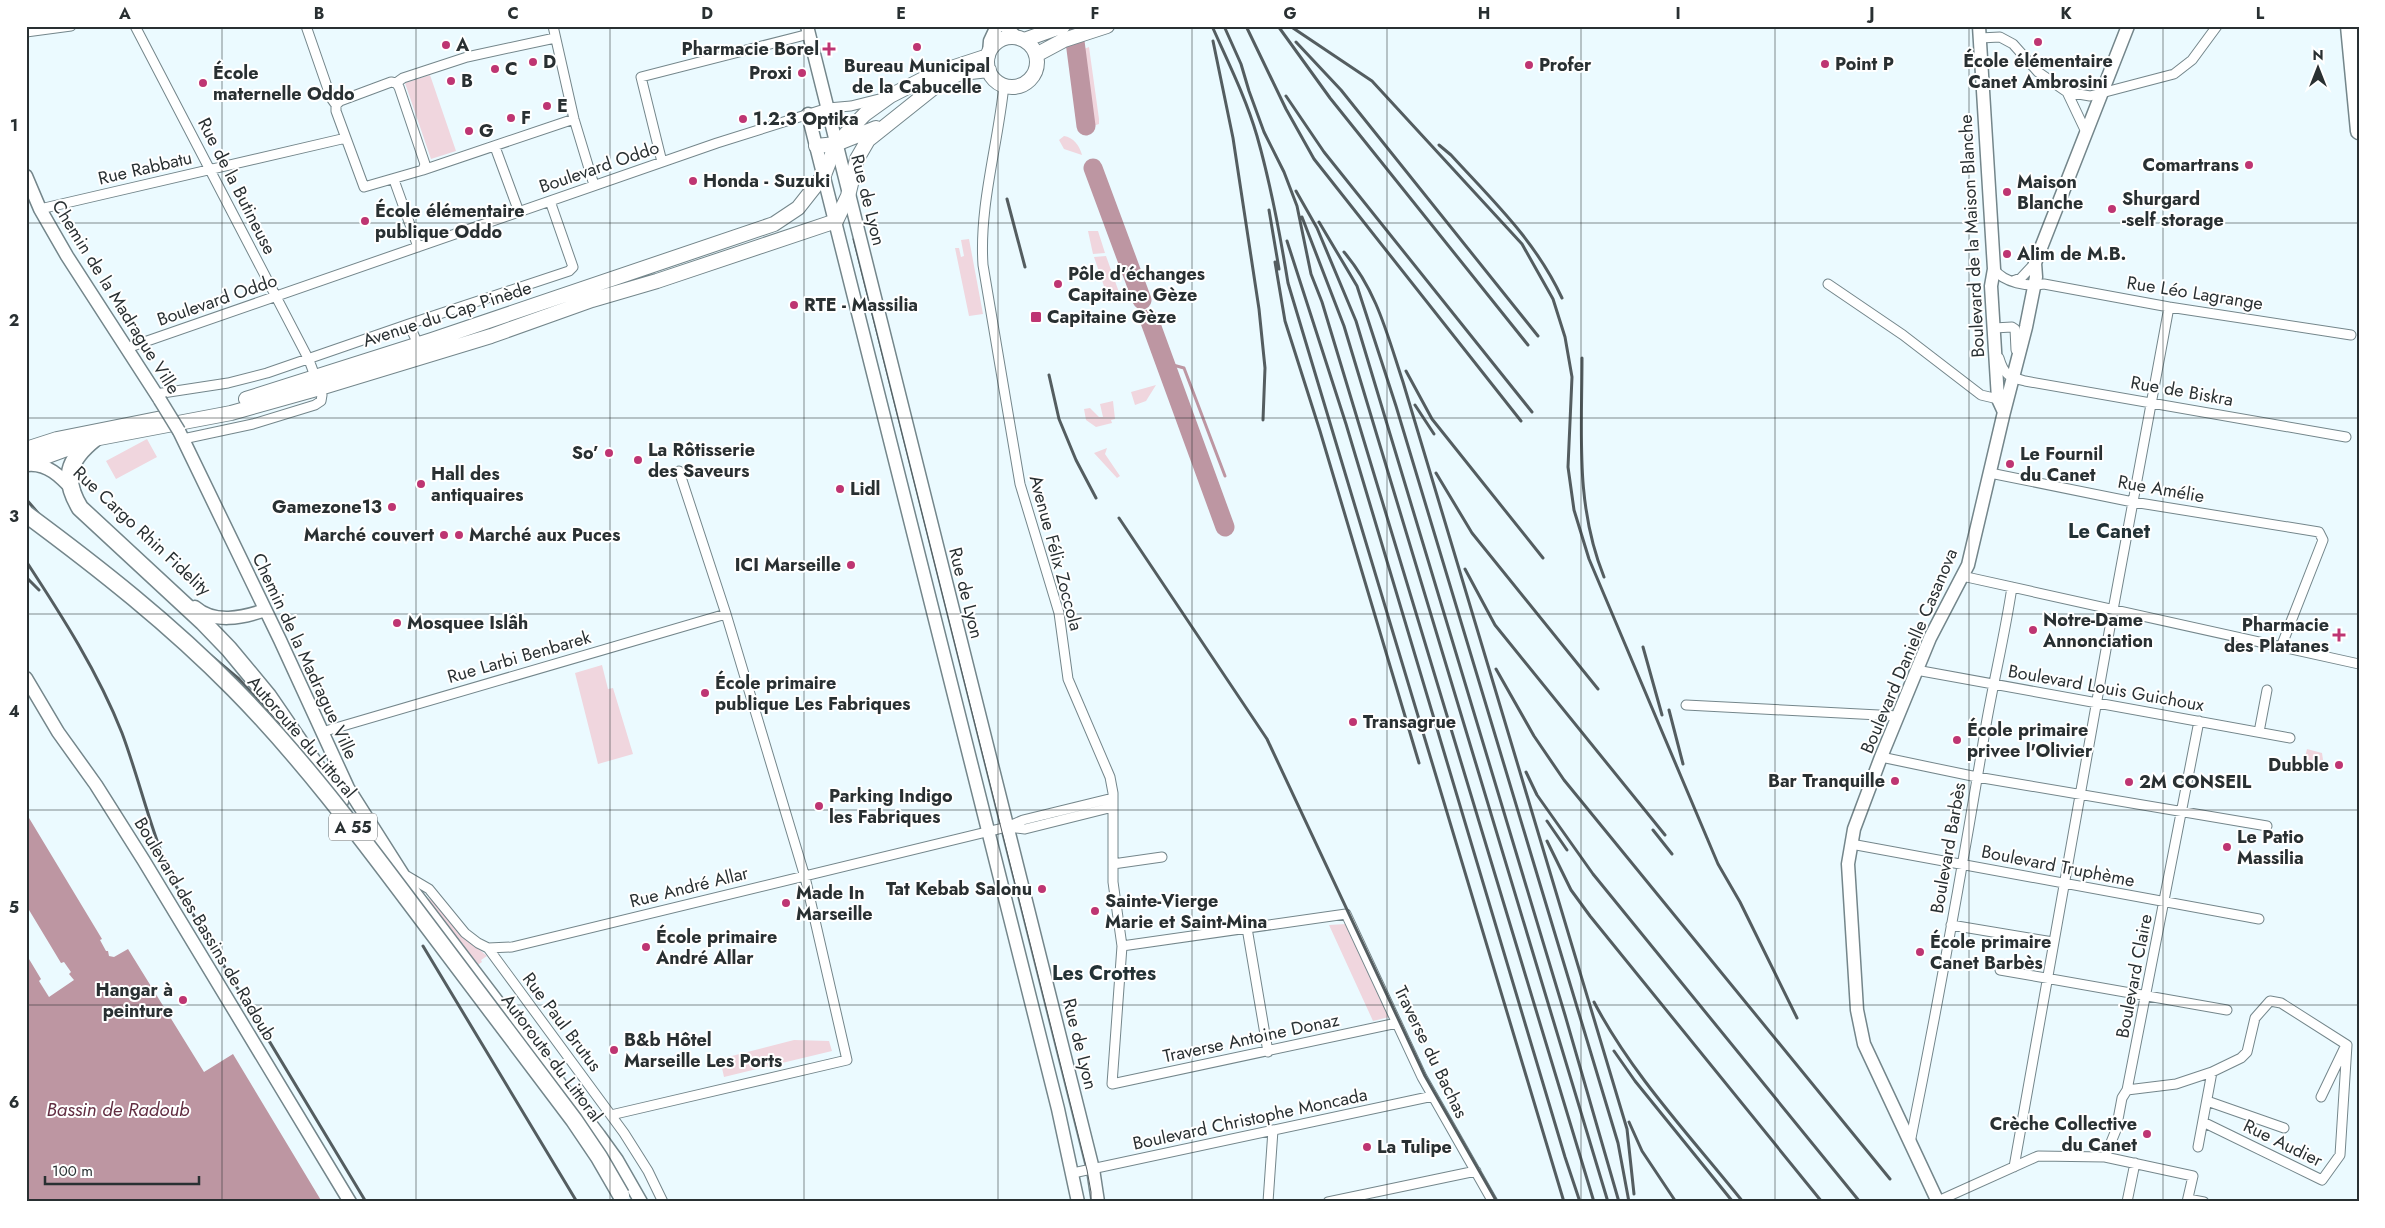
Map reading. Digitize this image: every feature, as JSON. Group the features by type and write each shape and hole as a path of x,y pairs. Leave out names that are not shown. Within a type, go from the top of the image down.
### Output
{"highway":[{"path":"2349,26 2359,130"},
{"path":"94,440 77,453 70,473 71,488 80,508 203,622 268,696 338,797 363,840"},
{"name":"Autoroute du Littoral","path":"26,514 128,592 207,662 276,733 363,840 574,1120 599,1157 624,1202"},
{"name":"Autoroute du Littoral","path":"26,527 137,612 200,669 268,739 319,800 544,1096 588,1158 612,1202"}],"main road":[{"path":"1021,39 1031,45 1036,55 1036,69 1030,80 1018,86 1004,86 994,78 989,70 989,54 993,46 1001,40 1021,39 1041,30 1091,31 1107,26"},
{"path":"1036,55 1063,31"},
{"path":"836,144 865,114 890,96 933,74 989,54"},
{"path":"836,221 848,196 857,160 868,140 942,81 961,73 989,70"},
{"path":"816,146 836,144 886,124"},
{"name":"Avenue du Cap Pinède","path":"26,464 94,440 231,413 418,344 774,224 798,208 824,175 836,144"},
{"name":"Avenue du Cap Pinède","path":"26,449 85,432 232,404 429,355 836,221"}],"street":[{"path":"26,32 71,26"},
{"name":"Rue de la Butineuse","path":"135,26 309,360 318,382"},
{"path":"306,26 364,187 394,180 574,119"},
{"path":"553,26 574,119 594,185"},
{"path":"989,54 990,40 997,26"},
{"path":"1005,26 1021,39"},
{"name":"Boulevard Danielle Casanova","path":"1938,1202 1864,1044 1860,1027 1848,864 1851,844 1854,828 1916,670 1930,638 1968,564 2026,327 2035,263 2128,26"},
{"path":"1980,32 2007,39 2038,72 2067,92 2084,96 2102,94 2174,74 2192,60 2217,26"},
{"path":"662,162 641,77 808,30"},
{"name":"Rue de Lyon","path":"808,30 848,196 1093,1168 1098,1202"},
{"name":"Boulevard de la Maison Blanche","path":"1980,32 1994,269 1990,286 1998,399 2004,412"},
{"path":"336,105 347,98 391,82 396,83 403,78 467,57 555,38"},
{"path":"396,83 425,164 423,170"},
{"name":"Avenue Félix Zoccola","path":"1004,86 982,234 983,265 1020,484 1058,613 1068,679 1110,777 1113,803 1113,882 1122,946 1112,1084"},
{"path":"2067,92 2086,132"},
{"name":"Boulevard Oddo","path":"127,348 662,162 828,108 851,106 890,96"},
{"name":"Rue de Lyon","path":"808,114 836,221 900,488 1066,1141 1078,1202"},
{"name":"Rue Rabbatu","path":"40,209 346,138"},
{"path":"495,147 519,212"},
{"name":"Chemin de la Madrague Ville","path":"26,176 40,209 67,256 182,435 361,811 414,892 617,1160 641,1202"},
{"path":"394,180 418,247"},
{"path":"158,397 268,373 572,270 550,201"},
{"path":"2013,281 2021,278 2035,263"},
{"name":"Rue Léo Lagrange","path":"1994,269 1999,276 2033,286 2044,284 2169,307 2351,335"},
{"path":"1828,284 1903,335 1981,395 1998,399"},
{"path":"2014,1167 2046,978 2169,307"},
{"path":"409,324 423,353 429,355"},
{"path":"1994,328 2012,327 2015,329 2016,365"},
{"path":"1995,342 2004,373 2012,378"},
{"name":"Rue de Biskra","path":"2012,378 2346,436"},
{"path":"182,435 253,424 315,405 321,401 322,395 318,382"},
{"name":"Rue Cargo Rhin Fidelity","path":"26,464 41,465 49,468 197,609 213,617 227,618 242,617 265,610"},
{"path":"611,1115 847,1060 805,876 726,614 679,471"},
{"name":"Rue Amélie","path":"1990,473 2132,502 2319,532 2323,540 2281,647"},
{"path":"1962,576 2359,664"},
{"name":"Boulevard Barbès","path":"1910,1144 2012,587"},
{"name":"Rue Larbi Benbarek","path":"322,732 726,614"},
{"name":"Boulevard Louis Guichoux","path":"1916,670 2290,738"},
{"name":"Boulevard des Bassins de Radoub","path":"26,678 58,732 96,785 140,855 350,1202"},
{"path":"2259,732 2267,690"},
{"path":"1686,705 1898,716"},
{"name":"Boulevard Claire","path":"2105,1157 2116,1130 2122,1098 2128,1090 2198,721"},
{"path":"1881,757 1978,777 2267,826"},
{"name":"Rue André Allar","path":"488,948 516,946 988,832 1024,820 1113,803"},
{"name":"Boulevard Truphème","path":"1851,844 2259,919"},
{"path":"1113,864 1162,857"},
{"path":"404,874 429,890 465,933 488,948"},
{"name":"Traverse du Bachas","path":"1246,928 1346,914 1433,1096 1493,1202"},
{"path":"1951,925 2053,942"},
{"path":"1122,946 1246,928 1268,1052"},
{"name":"Rue Paul Brutus","path":"488,948 611,1115 648,1171 663,1202"},
{"path":"2000,970 2227,1010"},
{"path":"2128,1090 2176,1084 2212,1072 2240,1058 2247,1052 2255,1018 2270,1001 2281,1003 2346,1045 2320,1097"},
{"name":"Traverse Antoine Donaz","path":"1112,1084 1398,1023"},
{"name":"Rue Audier","path":"2203,1122 2322,1180 2340,1155 2346,1045"},
{"path":"2198,1147 2212,1072"},
{"name":"Boulevard Christophe Moncada","path":"1073,1173 1433,1096"},
{"path":"2208,1101 2284,1128"},
{"path":"1268,1202 1273,1130"},
{"path":"1938,1202 2038,1156 2049,1154 2105,1157 2193,1176 2188,1200 2204,1202"},
{"path":"2127,1202 2135,1164"},
{"path":"1328,1202 1476,1171"}],"shaded area":[{"path":"1089,47 1099,119 1099,124 1093,126 1084,49"},
{"path":"430,75 456,151 431,159 405,83"},
{"path":"1064,136 1076,142 1082,155 1064,149 1059,140"},
{"path":"1088,231 1098,231 1105,253 1093,254"},
{"path":"969,239 983,314 969,316 955,248 959,248 961,257 964,256 961,240"},
{"path":"1106,256 1120,295 1108,298 1094,257"},
{"path":"1156,385 1146,401 1135,405 1131,392"},
{"path":"1113,401 1115,419 1111,420 1112,423 1096,427 1086,420 1084,409 1090,408 1099,417 1103,417 1100,404"},
{"path":"147,439 157,457 116,479 106,461"},
{"path":"1107,448 1105,454 1120,476 1117,478 1094,453"},
{"path":"602,665 608,689 613,688 633,754 598,764 575,673"},
{"path":"2307,749 2322,753 2323,760 2304,761"},
{"path":"428,898 434,902 462,935 487,956 481,960 482,962 476,966 425,899"},
{"path":"1346,924 1389,1017 1373,1021 1329,925"},
{"path":"794,1040 829,1041 832,1051 724,1077 720,1059"}],"water":[{"name":"Bassin de Radoub","path":"26,813 102,939 100,940 106,951 108,951 109,956 114,957 128,949 204,1072 233,1054 322,1202 26,1202 26,954 49,997 74,980 64,962 61,963 26,905"}],"waterway":[{"path":"1073,26 1086,126"},
{"path":"1093,168 1142,300"},
{"path":"1149,319 1225,527"},
{"path":"1161,351 1173,365 1184,368 1225,476"}],"tram line":[{"path":"853,239 1087,1170 1091,1202"}],"railway":[{"path":"1212,26 1253,122 1267,173 1288,283 1564,1202"},
{"path":"1224,26 1241,64 1264,132 1284,172 1297,206 1311,274 1322,302 1594,1202"},
{"path":"1246,26 1286,109 1314,159 1521,421"},
{"path":"1278,26 1330,98 1528,345"},
{"path":"1290,26 1372,81 1522,244 1553,299 1565,337 1572,377 1568,467 1574,510 1589,559 1718,864 1740,902 1797,1018"},
{"path":"1213,41 1233,138 1259,309 1265,368 1263,420"},
{"path":"1296,42 1341,90 1538,336"},
{"path":"1286,96 1324,152 1532,412"},
{"path":"1439,145 1451,155 1526,239 1551,277 1562,298"},
{"path":"1296,191 1317,228 1356,321 1565,1015 1619,1202"},
{"path":"1007,199 1025,267"},
{"path":"1269,210 1279,269"},
{"path":"1302,217 1344,326 1608,1202"},
{"path":"1319,222 1357,286 1396,406 1618,1143 1629,1202"},
{"path":"1287,241 1346,424 1580,1202"},
{"path":"1344,252 1365,282 1373,298 1403,382 1627,1129 1634,1194"},
{"path":"1275,262 1285,321 1320,431 1419,763"},
{"path":"1582,358 1581,442 1584,496 1588,523 1604,577"},
{"path":"1406,371 1432,419 1543,558"},
{"path":"1049,375 1059,419 1076,460 1096,498"},
{"path":"1415,405 1434,434"},
{"path":"1436,473 1472,533 1598,689"},
{"path":"26,499 38,513"},
{"path":"1119,518 1267,739 1425,1076 1497,1202"},
{"path":"26,561 79,645 102,688 122,733 153,830 176,886 366,1202"},
{"path":"1465,569 1495,625 1665,835"},
{"path":"26,577 39,590"},
{"path":"197,644 239,679 282,728"},
{"path":"1643,647 1662,715"},
{"path":"1496,669 1534,736 1564,780 1890,1179"},
{"path":"1669,710 1683,764"},
{"path":"1526,772 1537,795 1593,874 1860,1202"},
{"path":"1547,821 1567,850"},
{"path":"1653,830 1672,854"},
{"path":"1547,841 1571,890 1590,916 1822,1202"},
{"path":"423,946 577,1202"},
{"path":"1594,1002 1609,1029 1644,1080 1743,1202"},
{"path":"1614,1051 1635,1081 1733,1202"},
{"path":"1629,1122 1642,1151 1676,1202"}],"place":[{"name":"École élémentaire Canet Ambrosini","path":"2038,42"},
{"name":"A","path":"446,45"},
{"name":"Bureau Municipal de la Cabucelle","path":"917,47"},
{"name":"Pharmacie Borel","path":"829,49"},
{"name":"D","path":"533,62"},
{"name":"Point P","path":"1825,64"},
{"name":"Profer","path":"1529,65"},
{"name":"C","path":"495,69"},
{"name":"Proxi","path":"802,73"},
{"name":"B","path":"451,81"},
{"name":"École maternelle Oddo","path":"203,83"},
{"name":"E","path":"547,106"},
{"name":"F","path":"511,118"},
{"name":"1.2.3 Optika","path":"743,119"},
{"name":"G","path":"469,131"},
{"name":"Comartrans","path":"2249,165"},
{"name":"Honda - Suzuki","path":"693,181"},
{"name":"Maison Blanche","path":"2007,192"},
{"name":"Shurgard -self storage","path":"2112,209"},
{"name":"École élémentaire publique Oddo","path":"365,221"},
{"name":"Alim de M.B.","path":"2007,254"},
{"name":"Pôle d’échanges Capitaine Gèze","path":"1058,284"},
{"name":"RTE - Massilia","path":"794,305"},
{"name":"Capitaine Gèze","path":"1036,317"},
{"name":"So’","path":"609,453"},
{"name":"La Rôtisserie des Saveurs","path":"638,460"},
{"name":"Le Fournil du Canet","path":"2010,464"},
{"name":"Hall des antiquaires","path":"421,484"},
{"name":"Lidl","path":"840,489"},
{"name":"Gamezone13","path":"392,507"},
{"name":"Marché couvert","path":"444,535"},
{"name":"Marché aux Puces","path":"459,535"},
{"name":"ICI Marseille","path":"851,565"},
{"name":"Mosquee Islâh","path":"397,623"},
{"name":"Notre-Dame Annonciation","path":"2033,630"},
{"name":"Pharmacie des Platanes","path":"2339,635"},
{"name":"École primaire publique Les Fabriques","path":"705,693"},
{"name":"Transagrue","path":"1353,722"},
{"name":"École primaire privee l'Olivier","path":"1957,740"},
{"name":"Dubble","path":"2339,765"},
{"name":"Bar Tranquille","path":"1895,781"},
{"name":"2M CONSEIL","path":"2129,782"},
{"name":"Parking Indigo les Fabriques","path":"819,806"},
{"name":"Le Patio Massilia","path":"2227,847"},
{"name":"Tat Kebab Salonu","path":"1042,889"},
{"name":"Made In Marseille","path":"786,903"},
{"name":"Sainte-Vierge Marie et Saint-Mina","path":"1095,911"},
{"name":"École primaire André Allar","path":"646,947"},
{"name":"École primaire Canet Barbès","path":"1920,952"},
{"name":"Hangar à peinture","path":"183,1000"},
{"name":"B&b Hôtel Marseille Les Ports","path":"614,1050"},
{"name":"Crèche Collective du Canet","path":"2147,1134"},
{"name":"La Tulipe","path":"1367,1147"}],"district":[{"name":"Le Canet","path":"2109,531"},
{"name":"Les Crottes","path":"1104,973"}]}
